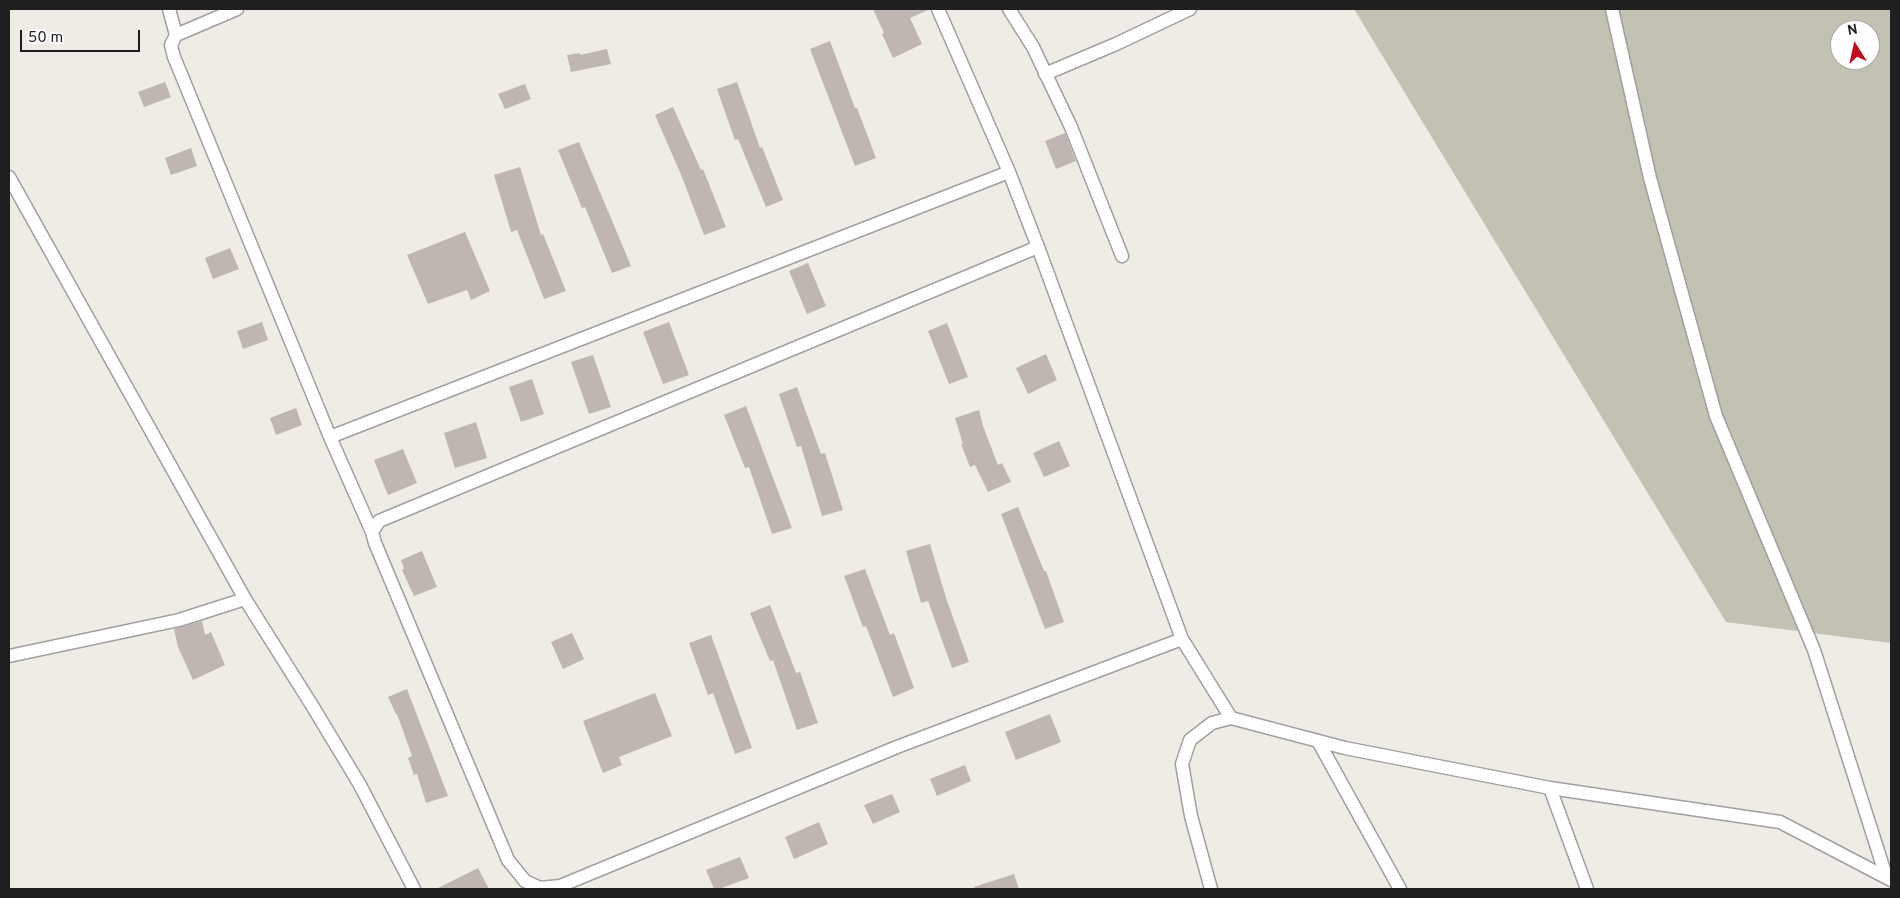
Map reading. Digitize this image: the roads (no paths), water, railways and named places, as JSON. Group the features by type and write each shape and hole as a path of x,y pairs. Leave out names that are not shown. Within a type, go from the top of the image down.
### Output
{"street":[{"path":"169,9 176,35"},
{"path":"237,9 176,35 171,45 174,56 330,437 372,532 508,860 525,881 540,888 560,886 897,747 1182,639"},
{"path":"938,9 1009,172 1182,639 1231,718"},
{"path":"1009,9 1033,47 1071,127 1122,256"},
{"path":"1046,74 1190,9"},
{"path":"1612,9 1650,178 1716,416 1814,650 1889,878"},
{"path":"330,437 1009,172"},
{"path":"9,176 245,599 360,785 414,889"},
{"path":"372,532 379,521 1038,247"},
{"path":"9,656 179,620 245,599"},
{"path":"1211,889 1191,816 1182,764 1190,740 1212,723 1231,718 1345,748 1550,788 1780,822 1889,878"},
{"path":"1318,741 1400,889"},
{"path":"1550,788 1587,889"}]}
